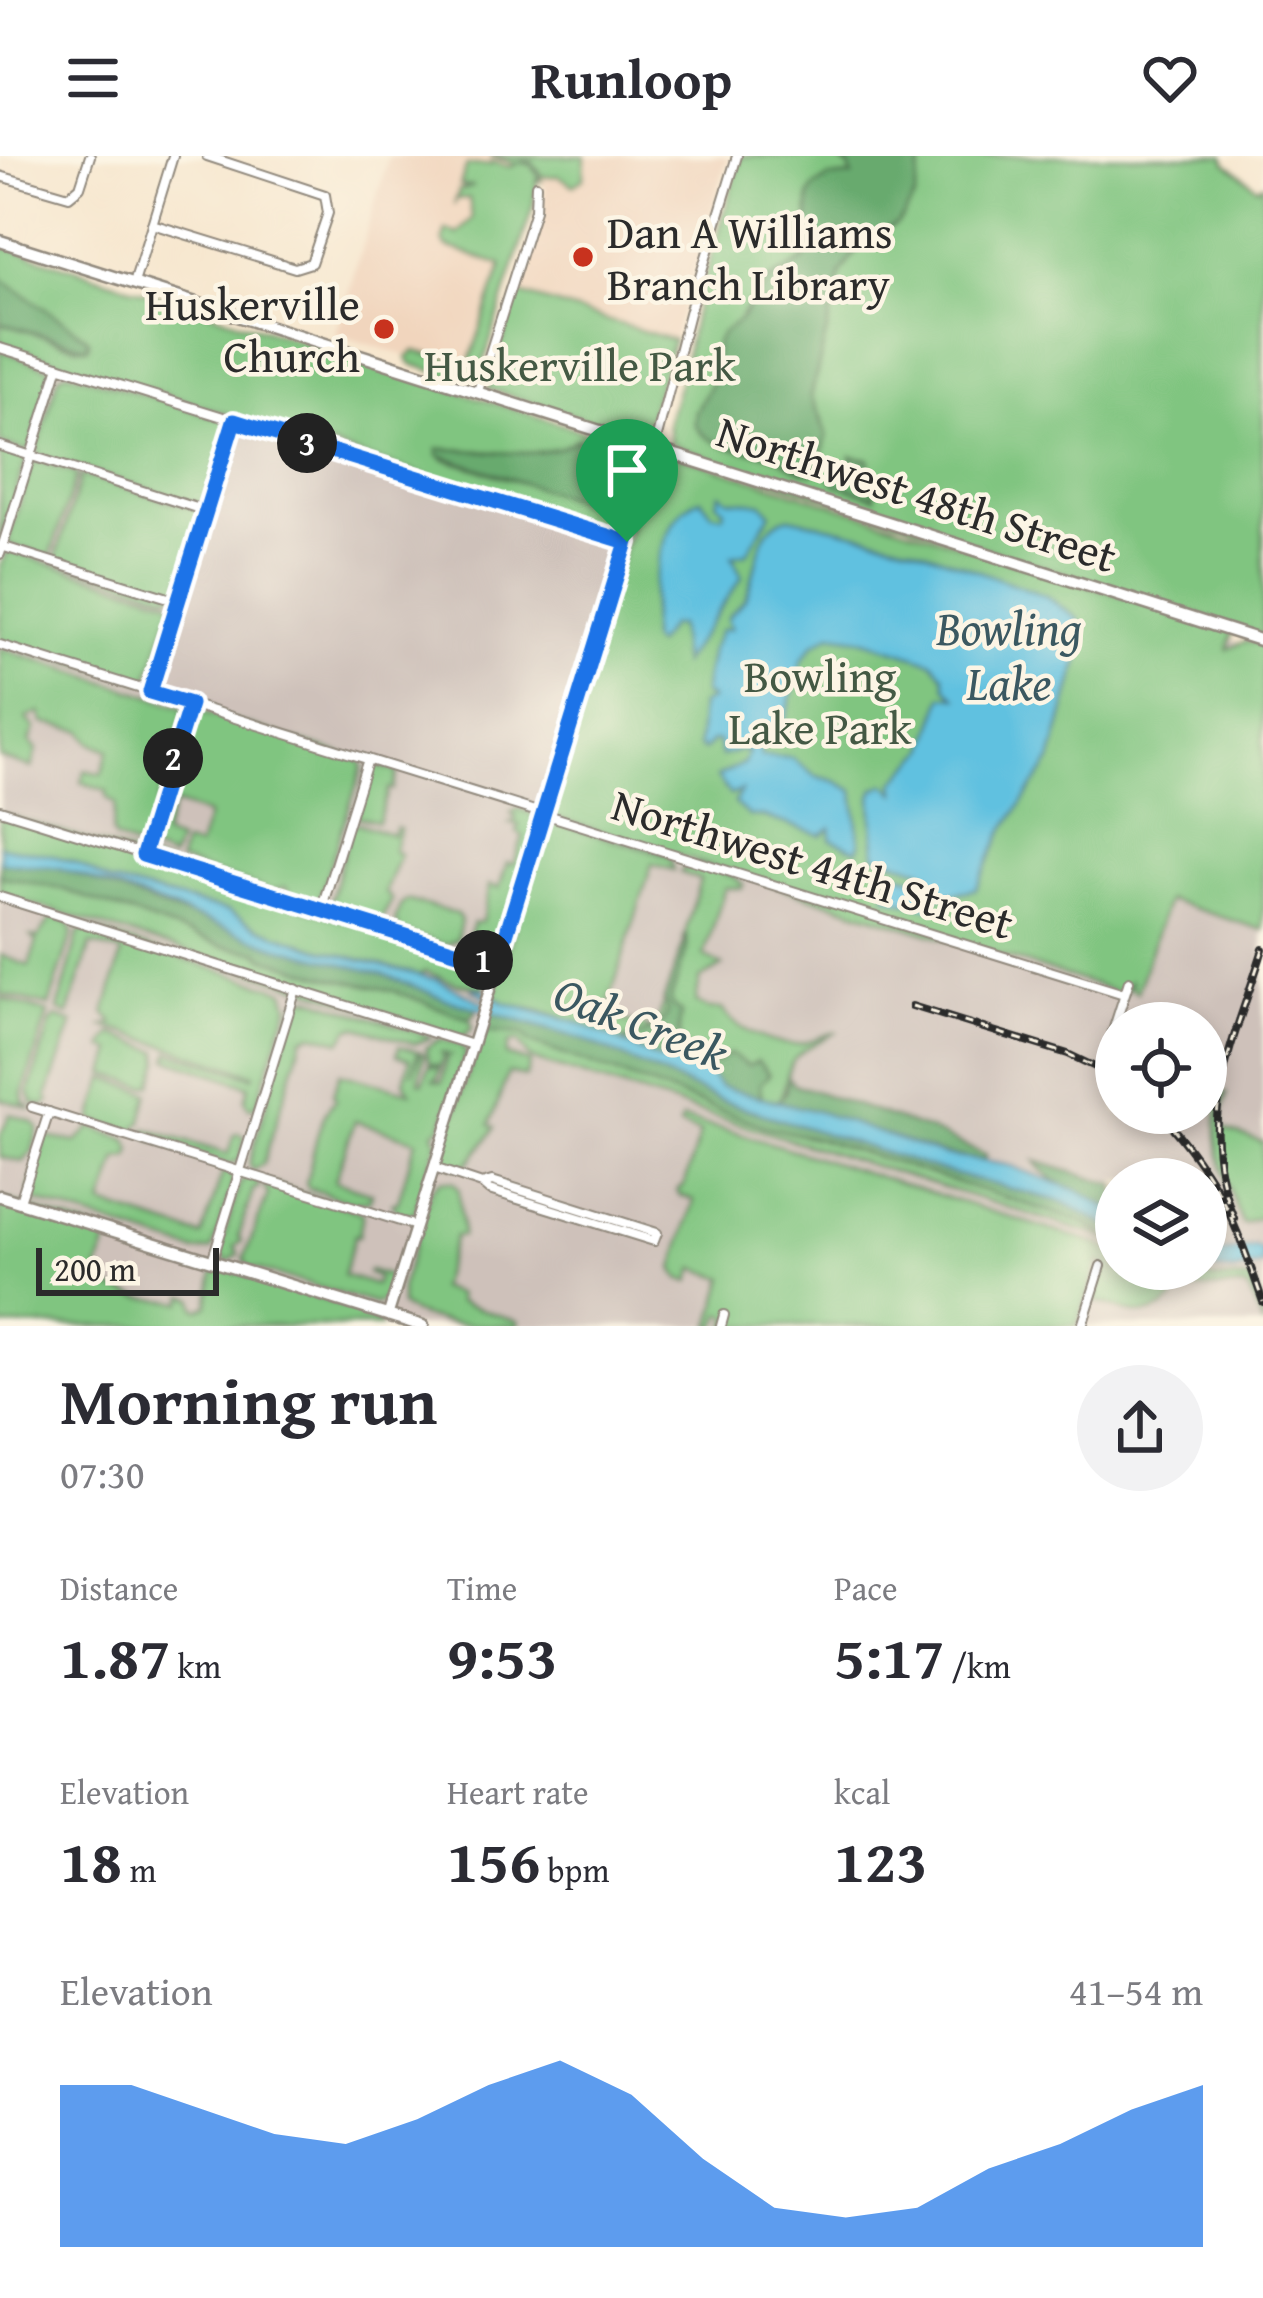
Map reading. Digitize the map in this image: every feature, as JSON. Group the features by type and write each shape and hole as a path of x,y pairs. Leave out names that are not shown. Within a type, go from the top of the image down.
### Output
{"main road":[{"name":"Northwest 48th Street","path":"0,241 1263,641"},
{"path":"0,1196 386,1320 423,1326"}],"street":[{"path":"0,176 64,196 76,192 90,156"},
{"path":"134,284 173,156"},
{"path":"152,224 295,268 304,268 314,258 328,199 319,191 207,156"},
{"path":"386,1320 627,542 737,156"},
{"path":"478,392 535,210 536,185"},
{"path":"0,348 627,542"},
{"path":"58,366 1,548 178,601"},
{"path":"150,692 234,421"},
{"path":"0,446 206,511"},
{"name":"Northwest 44th Street","path":"0,645 1124,994"},
{"path":"143,855 190,704"},
{"path":"321,910 368,759"},
{"path":"0,810 497,964"},
{"path":"0,897 472,1045"},
{"path":"1122,1002 1129,981"},
{"path":"212,1262 296,989"},
{"path":"32,1107 416,1226"},
{"path":"20,1202 49,1112"},
{"path":"434,1168 482,1184 491,1181 656,1237"},
{"path":"1082,1326 1095,1285"},
{"path":"721,1326 724,1315"}],"shaded area":[{"path":"389,156 728,156 673,340 517,293 544,206 545,187 537,170 474,377 336,334"},
{"path":"0,251 1263,650 1263,1326 0,1326"}],"green space":[{"path":"490,156 585,156 584,178 573,185 559,176 543,177 531,161 519,162 532,165 541,181 537,180 479,378 471,383 411,364 407,358 415,351 469,364 502,265 446,247 446,230 458,234 472,218 469,198 456,199 459,190 473,186 460,185 467,165 517,164"},
{"path":"741,156 834,156 853,171 852,177 842,178 808,210 811,239 804,260 756,294 713,358 714,378 696,412 695,425 702,434 729,448 774,456 804,473 823,421 811,396 841,273 865,238 896,225 903,217 915,197 922,156 1224,156 1226,163 1257,187 1263,184 1263,636 755,475 670,443 668,420 692,321"},
{"path":"834,156 922,156 915,197 903,217 896,225 865,238 841,273 811,396 827,435 812,474 765,453 722,445 695,425 696,412 714,378 716,343 723,332 740,320 768,281 804,260 809,251 813,188 829,178 852,176 848,164"},
{"path":"0,245 636,448 642,456 641,473 626,529 614,534 0,343 0,323 78,347 88,347 90,342 0,278","holes":["576,439 601,451 620,496 600,507 443,459 438,449 529,453 563,447"]},
{"path":"0,278 88,338 88,347 0,323"},
{"name":"Huskerville Park","path":"517,293 673,340 643,436 488,389"},
{"path":"0,350 52,369 31,448 26,451 0,443"},
{"path":"67,371 225,420 229,426 206,502 196,504 40,456 37,449 59,376"},
{"path":"576,439 601,443 619,503 592,505 438,455 438,449 547,451"},
{"path":"0,448 26,461 0,540"},
{"name":"Bowling Lake Park","path":"654,448 1233,631 1228,649 1246,641 1263,644 1263,930 1167,900 1137,992 1131,989 1131,979 1124,994 544,814"},
{"path":"851,456 869,459 875,497 835,484 831,477 854,471"},
{"path":"39,461 77,474 50,557 10,545 8,540 31,466"},
{"path":"81,475 199,510 201,517 178,592 168,595 55,560"},
{"path":"8,551 170,600 173,605 147,683 0,641 0,566"},
{"path":"0,648 182,706 147,842 136,848 115,839 116,804 106,797 107,791 81,782 85,770 101,774 109,750 91,743 83,731 43,723 40,712 27,718 35,729 30,742 37,750 32,768 0,758"},
{"path":"198,710 360,760 363,766 318,902 294,897 285,887 272,891 179,862 183,844 198,847 208,815 174,804 163,836 178,842 171,859 151,851 149,843 186,724"},
{"path":"376,765 398,772 378,822 358,817 356,812 368,771"},
{"path":"517,808 531,813 538,823 499,949 490,956 469,951 466,942 473,923 482,922 489,885 499,888 507,863 514,864 523,836 517,832 519,825 508,823 514,822 516,816 511,813"},
{"path":"0,813 484,964 490,974 484,987 457,984 425,971 420,975 316,948 259,928 228,911 110,882 52,855 0,846"},
{"path":"559,824 671,859 674,870 652,864 605,1015 653,1029 624,1040 628,1047 494,995 541,838 548,827"},
{"path":"351,825 393,835 396,827 400,829 393,851 400,854 385,892 392,900 380,922 330,905"},
{"path":"0,862 60,868 172,911 386,975 476,1008 475,1014 460,1016 395,991 222,946 62,889 0,876"},
{"path":"698,865 743,884 742,888 725,888 704,956 723,966 700,979 696,1002 722,1009 745,1030 779,1043 804,1043 835,1033 796,1058 778,1101 761,1098 756,1078 730,1054 715,1063 686,1049 678,1036 671,998 687,949 687,935 684,937 700,880 680,872"},
{"path":"0,876 62,889 320,975 395,991 464,1017 471,1021 472,1029 462,1037 0,894"},
{"path":"407,900 457,914 461,921 457,940 445,945 400,931 395,921"},
{"path":"52,917 67,921 73,931 49,1006 0,994 0,955 29,966 37,941 32,937 38,938"},
{"path":"87,928 285,991 289,1005 256,1106 249,1108 245,1100 249,1086 168,1059 170,1052 254,1074 104,1026 114,1023 105,1013 122,953 91,944 68,1015 58,1010 78,934"},
{"path":"687,934 687,949 671,998 672,1006 681,1013 681,1040 686,1049 703,1051 715,1063 730,1054 748,1066 758,1061 769,1075 760,1084 761,1098 721,1087 700,1067 657,1059 628,1047 624,1040 662,1024 667,1009 664,999"},
{"path":"309,997 432,1037 415,1044 358,1027 350,1028 341,1041 313,1034 303,1037 263,1164 253,1170 249,1164 294,1009 297,1001"},
{"path":"0,998 48,1013 23,1093 24,1103 33,1109 0,1099"},
{"path":"664,999 666,1014 656,1028"},
{"path":"488,1011 584,1040 720,1100 942,1171 1063,1202 1095,1220 1095,1229 819,1139 766,1127 529,1042 523,1034 482,1031"},
{"path":"56,1017 73,1023 47,1097 50,1101 43,1106 33,1103 29,1092"},
{"path":"482,1031 524,1034 529,1042 766,1127 819,1139 1082,1222 1095,1235 530,1059 518,1041 509,1043 506,1055 530,1063 526,1077 508,1073 490,1125 495,1127 464,1167 453,1167 443,1151"},
{"path":"112,1034 159,1051 152,1085 106,1074 113,1051 103,1048"},
{"path":"440,1039 462,1045 466,1054 442,1126 434,1132 438,1142 414,1214 400,1216 392,1203 398,1201 416,1140 355,1121 335,1181 372,1193 369,1201 351,1202 308,1188 316,1138 336,1099 333,1094 340,1073 410,1092 404,1081 410,1059 397,1055 399,1046 418,1051 412,1074 421,1052 424,1055 419,1082 423,1083 429,1065 440,1069 432,1080 442,1082 450,1055 440,1052 444,1055 441,1066 429,1063 426,1048"},
{"path":"788,1077 794,1084 929,1130 985,1155 985,1161 943,1154 778,1101"},
{"path":"105,1078 149,1093 142,1121 133,1132 92,1120"},
{"path":"10,1114 38,1128 32,1152 23,1162 0,1157 0,1136"},
{"path":"682,1119 741,1134 1095,1243 1095,1274 1077,1326 726,1326 730,1317 722,1314 717,1326 711,1326 725,1278 695,1268 690,1282 679,1278 674,1268 694,1200 677,1190 684,1185 700,1133 680,1126"},
{"path":"91,1127 128,1140 132,1150 129,1158 118,1159 103,1205 202,1236 223,1171 231,1173 233,1183 212,1250 196,1252 33,1200 29,1190 45,1137 77,1142"},
{"path":"146,1129 228,1154 234,1135 245,1137 239,1161 228,1164 153,1140 144,1134"},
{"path":"1227,1130 1263,1142 1263,1216 1242,1224 1227,1181 1227,1158 1221,1158 1217,1134 1227,1134"},
{"path":"1035,1161 1095,1179 1095,1202 1059,1183"},
{"path":"248,1177 256,1179 259,1187 253,1190 239,1236 242,1241 235,1247 239,1254 227,1262 220,1251 240,1183"},
{"path":"441,1180 454,1182 459,1190 462,1236 455,1236 439,1288 458,1295 458,1302 518,1321 518,1326 441,1321 401,1306 401,1288 431,1190"},
{"path":"270,1183 363,1213 343,1275 375,1285 378,1277 370,1270 395,1278 387,1299 375,1304 249,1267 244,1259 268,1194 264,1187"},
{"path":"0,1198 105,1233 107,1242 97,1275 103,1286 142,1298 183,1302 185,1295 194,1298 200,1309 208,1305 214,1272 223,1268 364,1312 380,1326 0,1326"},
{"path":"1227,1279 1252,1280 1263,1326 1249,1290 1227,1288"},
{"path":"1098,1290 1165,1290 1175,1298 1146,1314 1095,1301"}],"water":[{"path":"720,493 728,499 762,503 771,513 747,553 732,556 742,577 682,663 678,626 670,625 655,645 650,640 659,560 674,521 686,507 701,499 712,513 723,515 725,509 717,502"},
{"name":"Bowling Lake","path":"790,517 912,546 1046,596 1079,620 1082,649 1051,761 1004,830 976,889 936,897 933,909 886,896 895,872 923,882 930,876 875,855 872,796 886,784 896,793 895,782 926,750 943,696 956,697 933,662 831,634 814,644 802,660 778,738 759,746 761,756 792,758 816,776 854,791 857,850 831,839 831,828 821,835 749,816 734,803 741,791 730,795 717,777 744,763 748,752 721,756 719,742 712,741 704,750 698,746 701,705 711,699 703,693 711,650 721,630 731,629 727,619 746,597 764,538 778,521"},
{"name":"Oak Creek","path":"0,846 52,855 110,882 228,911 259,928 316,948 438,980 492,1007 492,1000 471,989 482,989 505,1003 582,1024 657,1059 700,1066 721,1087 819,1112 943,1155 1007,1165 1077,1190 1095,1200 1095,1220 1063,1202 942,1171 720,1100 584,1040 445,999 386,975 277,947 60,868 0,862"},
{"path":"1263,1250 1263,1265 1227,1272 1227,1252"}],"railway":[{"path":"1234,1218 1222,1181 1217,1114 1230,1050 1263,949"},
{"path":"912,1006 1068,1054 1095,1067"},
{"path":"1177,1134 1223,1202 1263,1302"}],"place":[{"name":"Dan A Williams Branch Library","path":"583,257"},
{"name":"Huskerville Church","path":"384,329"}],"route":[{"path":"234,421 627,542 497,964 143,855 190,704 150,692 234,421"}]}
